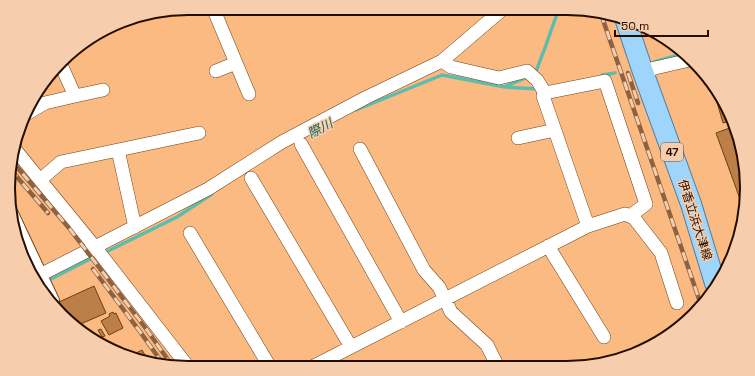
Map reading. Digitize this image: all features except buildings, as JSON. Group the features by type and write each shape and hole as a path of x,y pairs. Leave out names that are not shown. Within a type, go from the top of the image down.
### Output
{"main road":[{"name":"伊香立浜大津線","path":"628,26 714,278"}],"street":[{"path":"216,15 250,94"},
{"path":"39,275 99,252 135,227 208,189 282,142 367,97 442,61 496,15"},
{"path":"442,61 451,67 499,78 527,71 541,87 588,226"},
{"path":"643,72 684,61"},
{"path":"216,72 236,63"},
{"path":"63,69 75,96"},
{"path":"541,87 605,81 646,204 630,216"},
{"path":"33,110 45,104 103,90"},
{"path":"518,138 555,130"},
{"path":"40,180 61,162 199,133"},
{"path":"300,144 401,322"},
{"path":"360,149 424,270 439,287 446,299 450,312 487,345 495,361"},
{"path":"118,150 135,227"},
{"path":"18,153 99,252 184,361"},
{"path":"251,178 352,347"},
{"path":"324,361 588,226 625,214 634,218 661,253 677,303"},
{"path":"190,232 266,361"},
{"path":"548,246 604,337"}],"waterway":[{"path":"535,74 557,15"},
{"name":"際川","path":"654,62 678,55"},
{"name":"際川","path":"602,75 615,73"},
{"name":"際川","path":"356,110 442,75 505,87 538,89"},
{"path":"506,86 528,77"},
{"name":"際川","path":"104,253 177,217 212,194"},
{"name":"際川","path":"51,279 98,255"}],"railway":[{"path":"603,18 699,299"},
{"path":"628,73 638,103"},
{"path":"16,166 69,228 168,360"},
{"path":"15,175 48,213"},
{"path":"93,269 159,359"}]}
